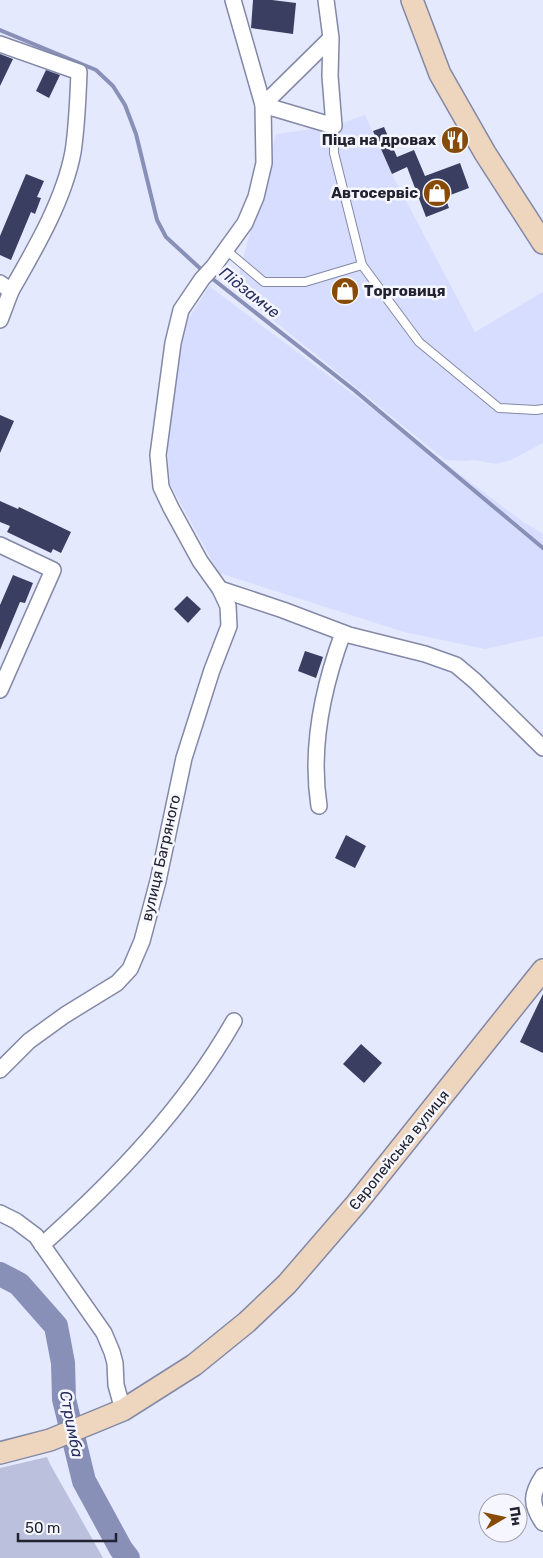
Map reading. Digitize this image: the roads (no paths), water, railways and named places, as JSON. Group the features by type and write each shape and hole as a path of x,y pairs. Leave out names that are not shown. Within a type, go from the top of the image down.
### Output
{"main road":[{"path":"412,0 440,74 485,153 543,243"},
{"name":"Європейська вулиця","path":"0,1453 50,1440 123,1410 194,1365 247,1322 287,1284 356,1204 543,970"}],"street":[{"name":"вулиця Багряного","path":"0,1070 29,1041 66,1015 118,983 130,969 142,941 158,881 184,758 212,670 229,626 228,606 220,589 200,561 170,508 161,487 158,455 173,343 181,310 245,223 256,197 264,163 263,105 233,0"},
{"path":"326,0 331,38 330,76 334,126 263,105 331,38"},
{"path":"0,44 79,72 73,153 57,203 35,250 6,287 0,320"},
{"path":"0,545 53,570 0,690"},
{"path":"220,589 343,633 425,654 456,665 543,748"},
{"path":"319,806 316,788 316,744 332,664 343,633"},
{"path":"42,1244 126,1166 176,1107 219,1047 234,1021"},
{"path":"0,1213 16,1221 36,1236 104,1333 114,1357 116,1385 123,1410"},
{"path":"543,1476 536,1487 533,1500 537,1514 543,1522"}],"lane":[{"path":"334,126 334,153 362,265 419,342 499,408 543,409"},
{"path":"226,250 264,282 305,282 362,265"}],"waterway":[{"name":"Підзамче","path":"0,30 96,70 113,86 125,105 136,134 157,220 166,237 204,272"},
{"name":"Підзамче","path":"209,276 354,390 543,548"},
{"name":"Стримба","path":"0,1274 19,1284 56,1326 63,1363 64,1399 84,1481 121,1549 128,1558"}],"place":[{"name":"Піца на дровах","path":"455,140"},
{"name":"Автосервіс","path":"437,193"},
{"name":"Торговиця","path":"345,291"}]}
